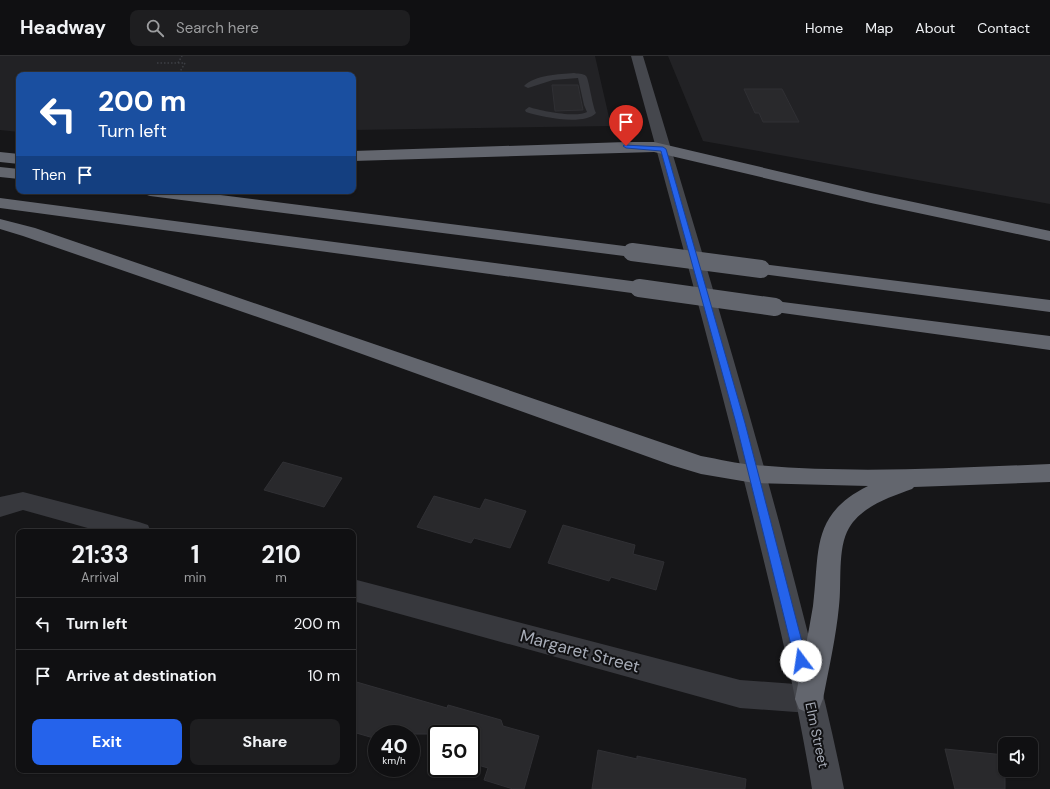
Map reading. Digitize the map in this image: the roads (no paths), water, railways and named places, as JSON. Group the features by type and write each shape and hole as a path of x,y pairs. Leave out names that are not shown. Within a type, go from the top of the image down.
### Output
{"highway":[{"path":"356,156 567,150 626,146 663,149 864,196 1050,236"},
{"path":"0,157 16,159"},
{"path":"0,172 16,174"},
{"path":"174,194 1050,306"},
{"path":"0,203 1050,343"},
{"path":"0,224 29,232 305,327 671,456 717,469 754,474 814,477 924,478 1050,473"},
{"path":"810,699 825,613 831,545 834,533 851,509 869,497 896,486 924,478"}],"main road":[{"name":"Elm Street","path":"637,56 703,284 754,474 810,699 828,789"}],"street":[{"path":"0,507 23,500 128,529"},
{"name":"Margaret Street","path":"356,591 740,694 810,699"}],"lane":[{"path":"528,86 536,82 558,77 580,76 583,78 588,105 592,113 587,116 580,116 542,114 529,110"}]}
